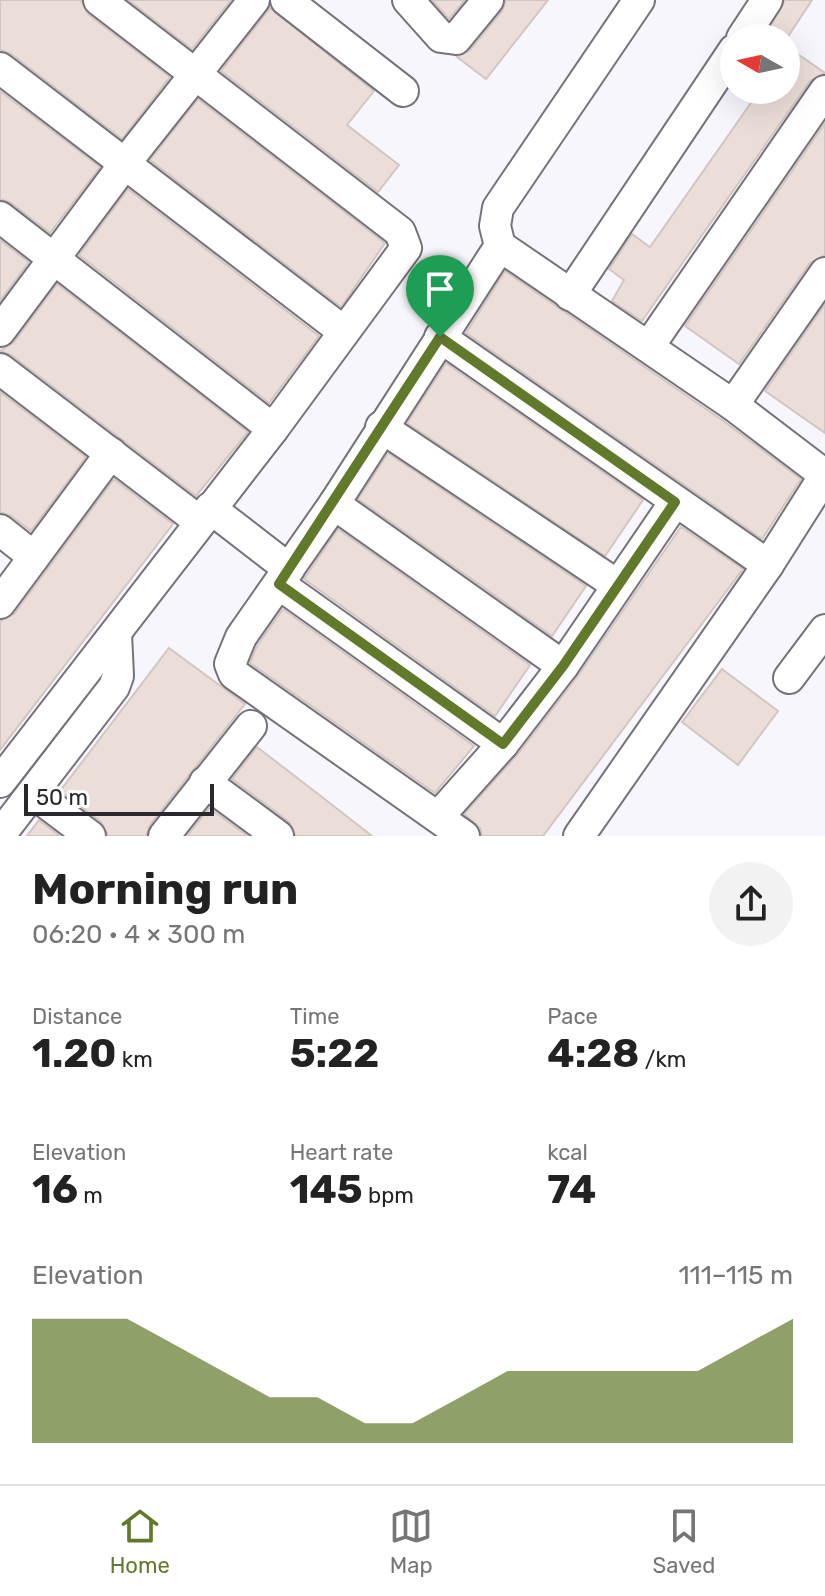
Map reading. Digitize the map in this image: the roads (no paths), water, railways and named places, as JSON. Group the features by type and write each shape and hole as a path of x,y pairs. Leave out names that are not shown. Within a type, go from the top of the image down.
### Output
{"street":[{"path":"0,782 212,517 343,331 406,248 405,239 99,0"},
{"path":"0,331 126,162 254,0"},
{"path":"286,0 403,91"},
{"path":"408,0 441,37 456,39 488,0"},
{"path":"579,836 768,565 825,475 733,405 500,246 495,226 498,208 639,0"},
{"path":"751,24 767,0"},
{"path":"0,68 343,331"},
{"path":"570,295 720,71"},
{"path":"649,346 825,91"},
{"path":"0,217 273,429"},
{"path":"464,836 231,669 241,637 334,504 500,246"},
{"path":"733,405 825,273"},
{"path":"440,337 768,565"},
{"path":"0,369 111,453 261,547 284,576 503,744"},
{"path":"381,427 617,585"},
{"path":"0,603 111,453"},
{"path":"438,817 503,744 563,666 675,502"},
{"path":"334,504 563,666"},
{"path":"0,530 34,557"},
{"path":"789,678 825,630"},
{"path":"0,835 114,687 118,671 117,637"},
{"path":"164,836 251,726"},
{"path":"205,782 278,836"},
{"path":"33,793 90,836"}]}
